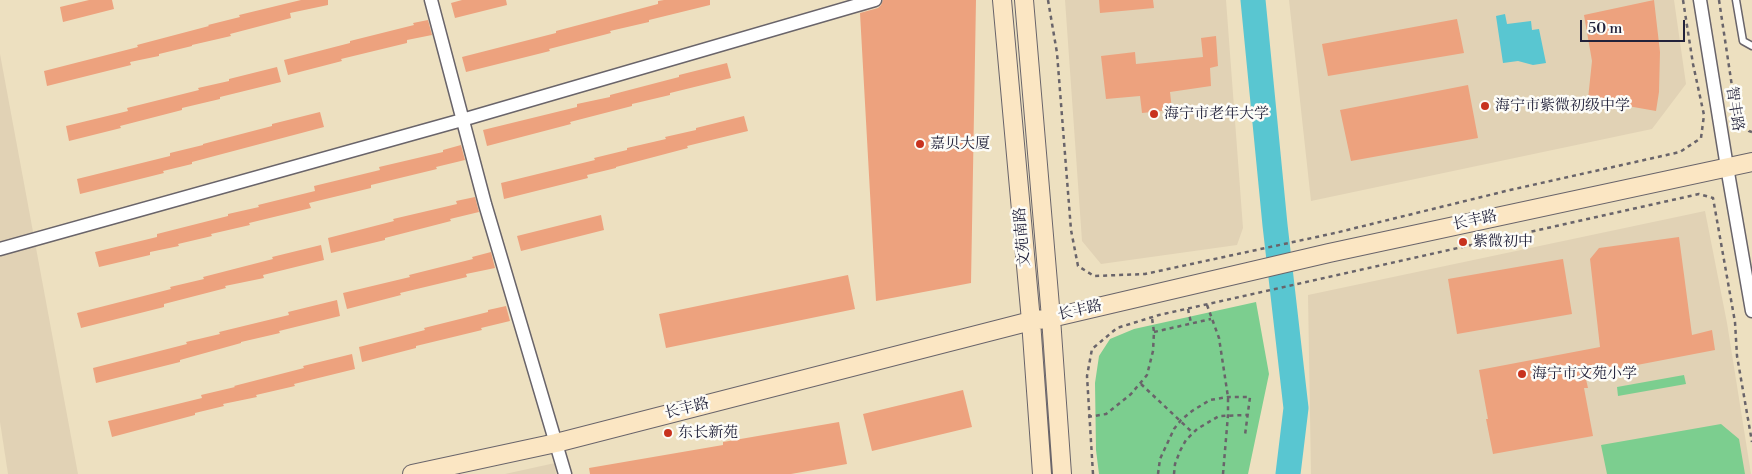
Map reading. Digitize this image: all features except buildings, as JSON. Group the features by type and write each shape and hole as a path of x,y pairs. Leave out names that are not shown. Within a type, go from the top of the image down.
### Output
{"street":[{"path":"431,0 485,204 565,474"},
{"path":"0,249 462,120 875,0"},
{"name":"文苑南路","path":"1002,0 1031,321 1042,474"},
{"name":"文苑南路","path":"1024,0 1051,318 1062,474"},
{"name":"智丰路","path":"1700,0 1752,311"},
{"name":"长丰路","path":"412,474 556,443 1031,321 1051,318 1330,253 1752,162"}],"lane":[{"path":"1736,0 1743,41 1752,46"}],"path":[{"path":"1048,0 1057,53 1071,230 1078,266 1094,276 1146,274 1329,234 1680,152 1701,138 1704,115 1693,64 1683,0"},
{"path":"1719,0 1736,113 1749,131 1752,132"},
{"path":"1093,474 1088,417 1087,376 1092,349 1117,328 1188,309 1699,194 1713,198 1735,322 1737,356 1752,442"},
{"path":"1208,305 1220,338 1228,397 1223,474"},
{"path":"1188,309 1192,323"},
{"path":"1088,417 1106,414 1132,394 1147,375 1153,351 1154,332 1152,318"},
{"path":"1154,332 1212,319"},
{"path":"1141,384 1193,433"},
{"path":"1158,474 1160,459 1174,429 1192,410 1210,400 1228,397 1250,397 1245,435"},
{"path":"1174,474 1175,464 1186,440 1209,420 1219,416 1248,415"}],"shaded area":[{"name":"海宁市老年大学","path":"1065,0 1226,0 1243,228 1237,245 1101,264 1082,241"},
{"name":"海宁市紫微初级中学","path":"1289,0 1674,0 1686,84 1652,129 1311,201"},
{"path":"0,54 78,474 8,474 0,422"},
{"name":"海宁市文苑小学","path":"1705,211 1727,323 1751,474 1311,474 1308,295"},
{"path":"555,463 556,474 505,474"}],"green space":[{"path":"1256,302 1269,374 1248,474 1099,474 1096,450 1095,383 1099,356 1110,339 1134,329"},
{"path":"1684,375 1686,384 1618,396 1617,387"},
{"path":"1721,424 1739,439 1745,474 1607,474 1601,445"}],"water":[{"path":"1505,14 1507,24 1531,21 1532,30 1539,29 1546,63 1533,65 1518,61 1503,63 1496,16"}],"waterway":[{"path":"1253,0 1275,225 1296,408 1288,474"}],"place":[{"name":"海宁市紫微初级中学","path":"1485,106"},
{"name":"海宁市老年大学","path":"1154,114"},
{"name":"嘉贝大厦","path":"920,144"},
{"name":"紫微初中","path":"1463,242"},
{"name":"海宁市文苑小学","path":"1522,374"},
{"name":"东长新苑","path":"668,433"}]}
